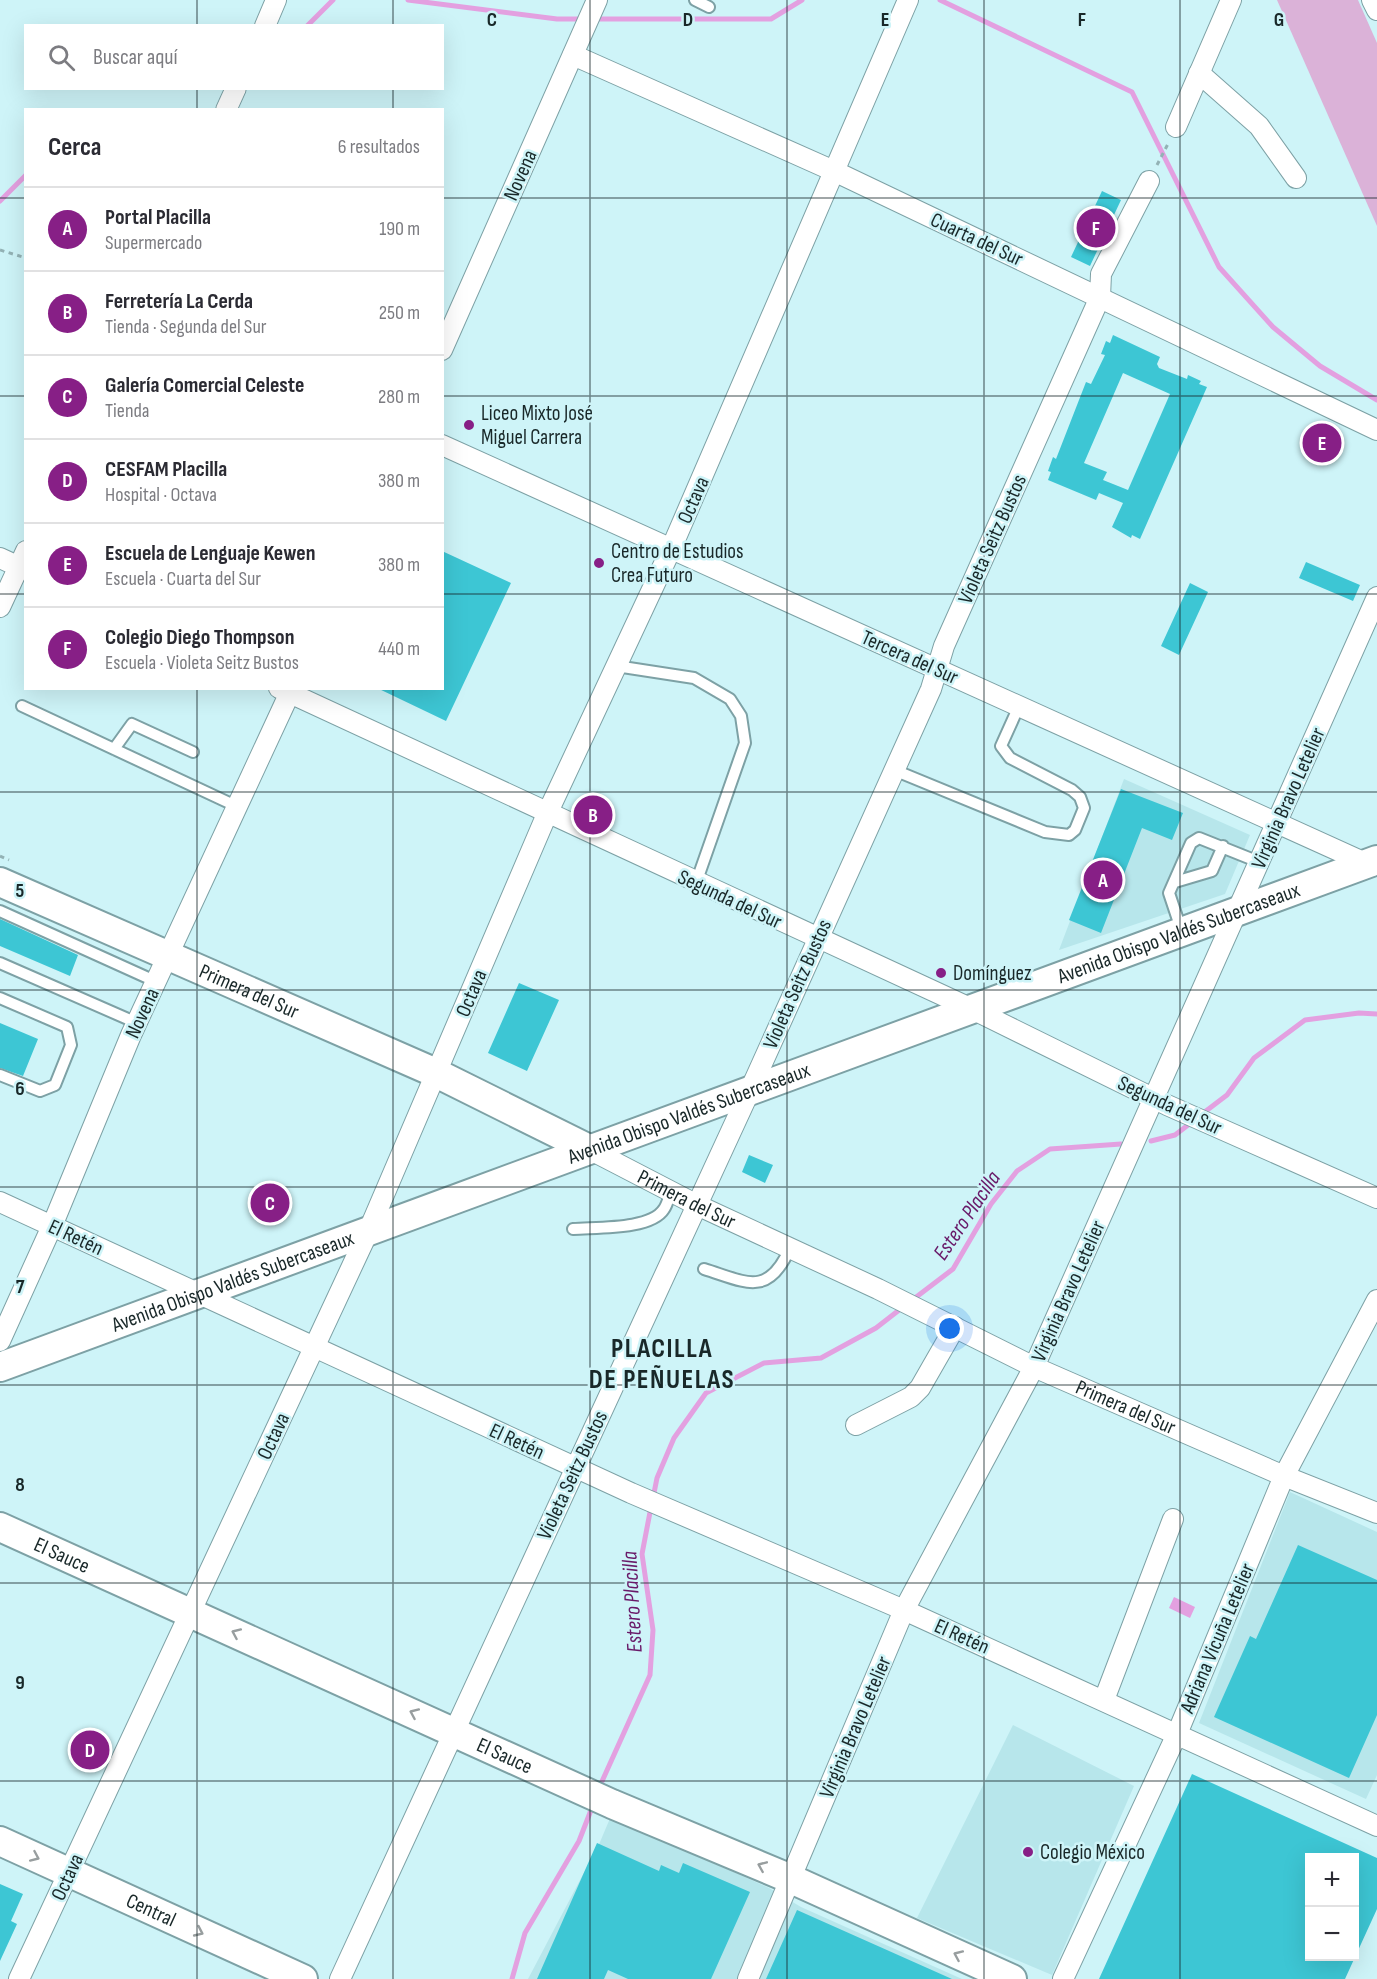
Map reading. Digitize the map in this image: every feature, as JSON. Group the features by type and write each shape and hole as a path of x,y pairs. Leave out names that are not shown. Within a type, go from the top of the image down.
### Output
{"street":[{"path":"266,24 276,0"},
{"path":"1176,127 1231,0"},
{"path":"1372,0 1377,10"},
{"name":"Novena","path":"444,345 596,3"},
{"name":"Octava","path":"19,1979 368,1232 547,814 671,549 836,172 907,3"},
{"name":"Cuarta del Sur","path":"573,55 836,172 1377,430"},
{"path":"1200,73 1259,126 1296,178"},
{"path":"227,108 235,90"},
{"name":"Violeta Seitz Bustos","path":"340,1979 751,1088 894,770 937,669 944,646 1100,297 1101,274 1149,181"},
{"name":"Tercera del Sur","path":"444,446 1276,823 1374,864"},
{"path":"0,558 23,562 0,607"},
{"name":"Virginia Bravo Letelier","path":"748,1979 904,1610 1034,1367 1161,1102 1238,911 1377,597"},
{"name":"Novena","path":"0,1341 52,1226 137,1023 238,807 287,690"},
{"name":"Segunda del Sur","path":"287,690 817,940 970,1008 1161,1102 1377,1198"},
{"name":"Avenida Obispo Valdés Subercaseaux","path":"0,1366 368,1232 751,1088 1182,931 1374,864"},
{"name":"Primera del Sur","path":"0,882 436,1073 697,1205 878,1289 1034,1367 1284,1476 1377,1513"},
{"name":"El Retén","path":"0,1202 631,1493 904,1610 1377,1826"},
{"name":"Adriana Vicuña Letelier","path":"1063,1979 1177,1734 1284,1476 1377,1300"},
{"path":"856,1425 911,1398 920,1388 955,1328"},
{"path":"1104,1700 1173,1519"},
{"name":"El Sauce","path":"0,1527 612,1804 791,1878 1012,1979"},
{"name":"Central","path":"0,1841 303,1979"}],"lane":[{"path":"695,0 709,7"},
{"path":"616,666 694,678 730,699 741,716 745,743 696,883"},
{"path":"22,706 238,807"},
{"path":"894,770 1045,832 1069,835 1075,830 1084,808 1080,797 1072,790 1010,758 1001,746 1019,706"},
{"path":"114,749 132,724 193,752"},
{"path":"1182,931 1169,899 1191,843 1199,838 1259,862"},
{"path":"1175,882 1212,871 1223,846"},
{"path":"0,911 156,982"},
{"path":"0,963 137,1023"},
{"path":"0,998 67,1027 71,1045 55,1085 40,1091 0,1075"},
{"path":"573,1229 635,1224 654,1219 664,1210 671,1192"},
{"path":"704,1269 753,1284 762,1283 770,1279 789,1248"}],"path":[{"path":"1149,181 1176,127"},
{"path":"0,250 24,257"}],"shaded area":[{"path":"1277,0 1358,0 1377,43 1377,226"},
{"path":"1124,779 1250,835 1225,894 1059,950"},
{"path":"1290,1492 1377,1532 1377,1775 1366,1799 1199,1723"},
{"path":"1174,1597 1195,1607 1190,1618 1169,1608"},
{"name":"Colegio México","path":"1013,1725 1134,1786 1052,1975 917,1918"},
{"path":"611,1816 769,1888 801,1907 962,1979 528,1979 600,1842"}],"building":[{"path":"1102,191 1121,200 1090,266 1071,257"},
{"path":"1113,335 1160,357 1157,364 1159,368 1187,379 1188,375 1201,381 1199,384 1207,387 1140,539 1132,535 1131,538 1112,527 1123,503 1099,493 1096,500 1048,480 1051,472 1048,471 1053,457 1056,459 1086,382 1091,384 1105,355 1101,354 1106,341 1110,343","holes":["1123,373 1170,394 1128,490 1103,480 1107,472 1084,463"]},
{"path":"444,552 511,583 446,721 381,690 444,690"},
{"path":"1306,562 1360,585 1353,601 1299,578"},
{"path":"1190,583 1208,592 1179,655 1161,646"},
{"path":"1121,789 1183,813 1172,840 1142,828 1101,933 1069,920"},
{"path":"0,919 78,955 70,976 0,946"},
{"path":"519,983 559,1000 527,1071 488,1053"},
{"path":"0,1023 38,1039 23,1076 0,1068"},
{"path":"749,1155 773,1165 765,1183 742,1172"},
{"path":"1298,1545 1377,1580 1377,1715 1349,1778 1214,1717 1250,1636 1256,1639"},
{"path":"1192,1774 1377,1858 1377,1909 1359,1948 1359,1853 1305,1853 1305,1961 1353,1961 1345,1979 1099,1979"},
{"path":"597,1843 659,1871 661,1865 679,1873 683,1863 750,1892 711,1979 628,1979 608,1970 604,1979 537,1979"},
{"path":"0,1884 23,1894 11,1921 17,1924 0,1961"},
{"path":"797,1910 952,1979 766,1979"}],"waterway":[{"path":"309,24 333,0"},
{"path":"408,0 557,19 585,19"},
{"path":"595,19 771,19 802,0"},
{"path":"940,0 1132,92 1219,267 1273,327 1320,366 1377,400"},
{"path":"0,201 24,177"},
{"name":"Estero Placilla","path":"1202,1114 1227,1095 1254,1058 1305,1020 1359,1013 1377,1014"},
{"name":"Estero Placilla","path":"1151,1141 1175,1135 1192,1122"},
{"name":"Estero Placilla","path":"911,1301 953,1269 991,1204 1017,1171 1050,1149 1121,1144"},
{"name":"Estero Placilla","path":"653,1498 657,1478 674,1438 706,1393 764,1363 821,1358 876,1328 903,1307"},
{"name":"Estero Placilla","path":"599,1788 650,1675 653,1630 642,1554 651,1507"},
{"name":"Estero Placilla","path":"512,1979 525,1933 579,1841 593,1805"}],"place":[{"name":"Colegio Diego Thompson","path":"1096,228"},
{"name":"Liceo Mixto José Miguel Carrera","path":"469,425"},
{"name":"Escuela de Lenguaje Kewen","path":"1322,443"},
{"name":"Centro de Estudios Crea Futuro","path":"599,563"},
{"name":"Ferretería La Cerda","path":"593,815"},
{"name":"Portal Placilla","path":"1103,880"},
{"name":"Domínguez","path":"941,973"},
{"name":"Galería Comercial Celeste","path":"270,1203"},
{"name":"CESFAM Placilla","path":"90,1750"},
{"name":"Colegio México","path":"1028,1852"}],"district":[{"name":"PLACILLA DE PEÑUELAS","path":"662,1364"}]}
